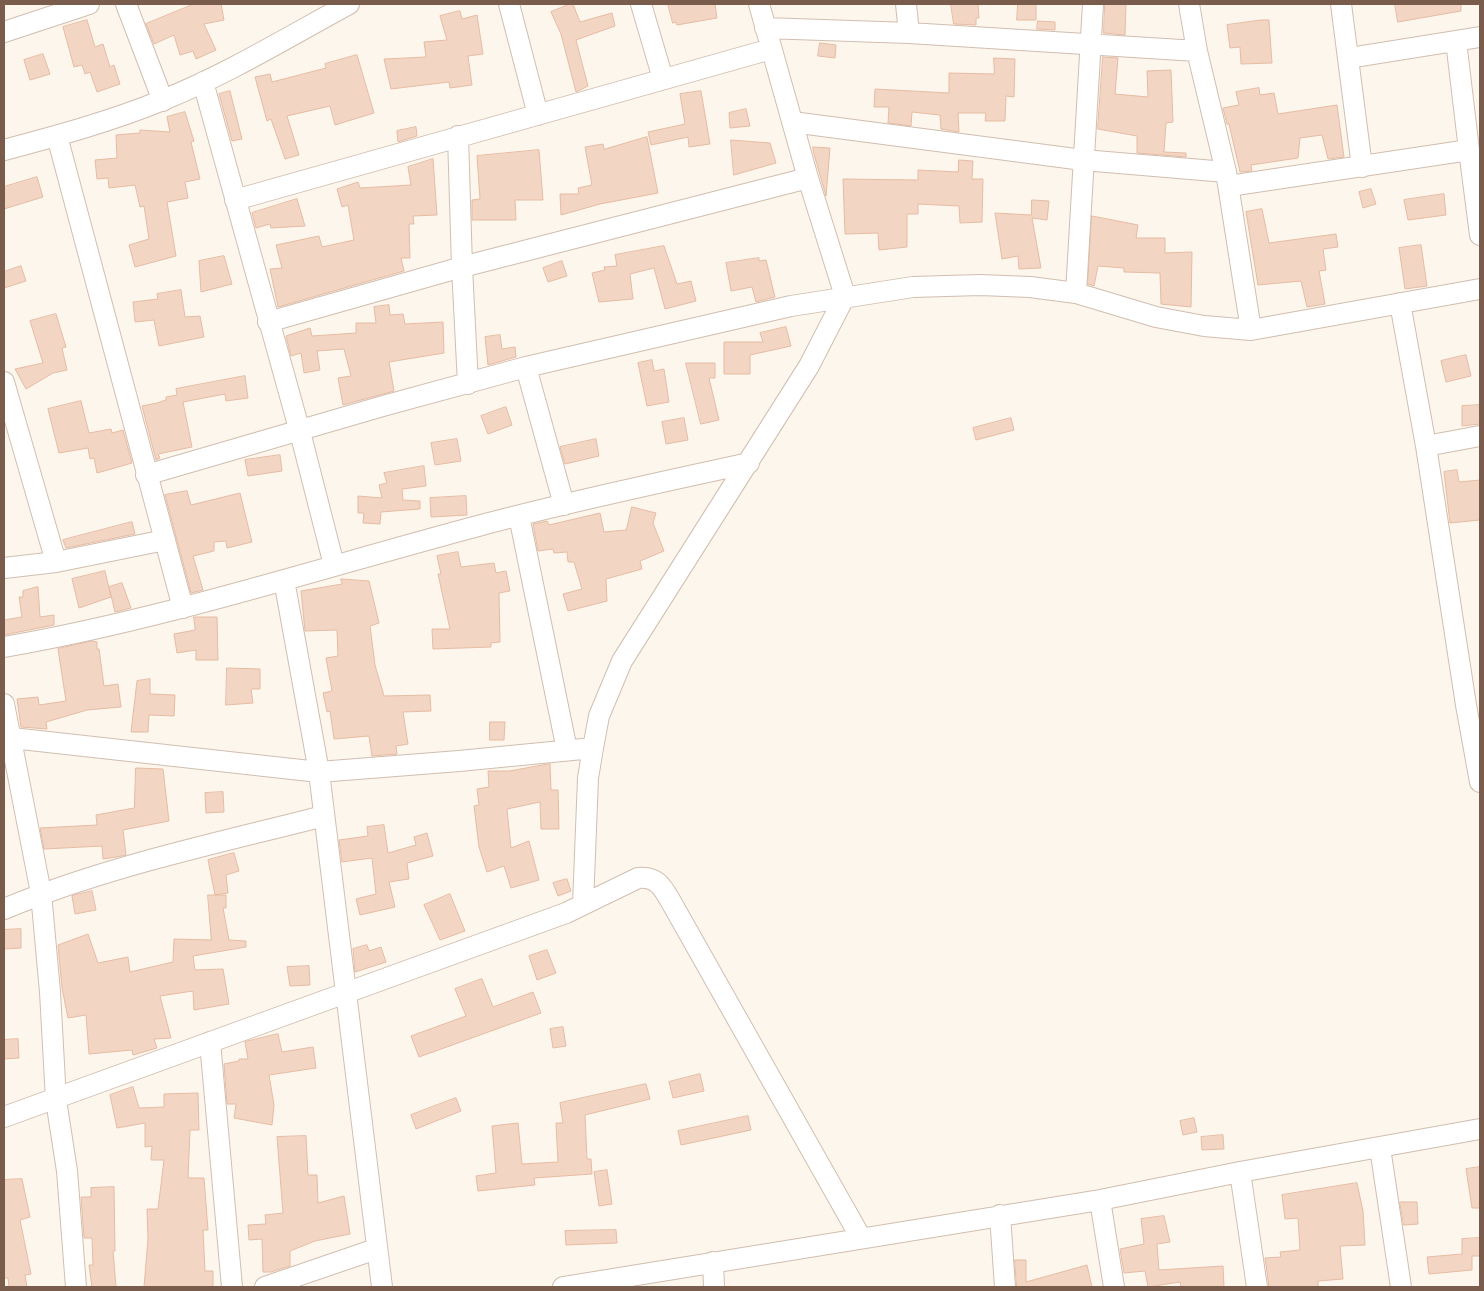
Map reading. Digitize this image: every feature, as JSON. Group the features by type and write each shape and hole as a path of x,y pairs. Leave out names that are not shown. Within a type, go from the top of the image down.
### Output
{"street":[{"path":"4,32 89,4"},
{"path":"126,4 162,100"},
{"path":"4,150 57,136 162,100 203,82 349,4"},
{"path":"509,4 538,114"},
{"path":"641,4 664,79"},
{"path":"583,904 588,778 599,716 622,661 809,366 845,296 808,178 759,4"},
{"path":"906,4 909,33"},
{"path":"1076,293 1093,4"},
{"path":"1189,4 1197,51 1228,179 1251,330"},
{"path":"1341,4 1362,168"},
{"path":"765,28 909,33 1091,46 1197,51"},
{"path":"1349,58 1480,37"},
{"path":"1456,41 1480,235"},
{"path":"235,200 771,49"},
{"path":"203,82 300,432 334,566"},
{"path":"792,122 1228,179 1362,168 1468,150"},
{"path":"57,136 183,608"},
{"path":"458,136 468,384"},
{"path":"268,322 462,267 808,178"},
{"path":"146,475 300,432 382,406 526,368 781,308 845,296 912,287 1030,286 1076,293 1204,326 1251,330 1480,289"},
{"path":"1400,303 1473,704 1480,782"},
{"path":"526,368 564,504"},
{"path":"4,382 56,562"},
{"path":"1426,446 1480,436"},
{"path":"4,647 57,638 183,608 564,504 748,463"},
{"path":"518,516 567,750"},
{"path":"4,568 56,562 165,540"},
{"path":"284,580 319,772 382,1287"},
{"path":"4,704 12,738 11,771 41,893 50,992 56,1100 67,1171 76,1287"},
{"path":"12,738 319,772 593,748"},
{"path":"4,909 41,893 180,853 324,816"},
{"path":"4,1117 56,1100 210,1042 346,994 583,904 638,878 648,877 657,881 670,900 861,1238"},
{"path":"210,1042 232,1287"},
{"path":"563,1287 1100,1200 1240,1172 1480,1129"},
{"path":"1380,1148 1402,1287"},
{"path":"1240,1172 1257,1287"},
{"path":"1100,1200 1114,1287"},
{"path":"1000,1215 1005,1287"},
{"path":"265,1287 376,1249"},
{"path":"713,1262 714,1287"}],"building":[{"path":"194,4 221,4 224,20 204,24 216,50 196,59 193,51 180,55 174,35 154,44 146,24"},
{"path":"573,4 580,22 612,13 615,26 576,40 588,86 576,92 561,34 551,12"},
{"path":"668,4 715,4 717,18 677,25 676,22 673,23"},
{"path":"951,4 978,4 979,18 976,18 976,25 954,24"},
{"path":"1018,4 1036,4 1036,20 1017,20"},
{"path":"1105,4 1126,4 1125,35 1104,33"},
{"path":"1395,4 1461,4 1461,11 1398,22"},
{"path":"460,11 462,19 477,15 483,54 468,56 472,85 450,88 449,82 391,89 384,59 426,57 424,42 447,40 440,16"},
{"path":"87,20 95,47 103,44 110,67 114,65 120,84 97,92 90,72 85,74 82,65 74,67 63,27"},
{"path":"1269,20 1272,63 1241,64 1240,47 1230,48 1227,25"},
{"path":"1038,21 1055,22 1055,30 1037,29"},
{"path":"820,43 836,45 835,58 818,56"},
{"path":"43,54 50,74 30,80 24,60"},
{"path":"357,55 374,113 335,125 330,106 287,116 299,155 285,159 271,119 267,121 255,77 270,74 272,82 326,68 325,64"},
{"path":"1103,57 1118,58 1115,94 1148,97 1147,71 1171,70 1173,122 1166,123 1164,152 1186,153 1186,157 1137,153 1137,136 1098,129"},
{"path":"994,58 1015,59 1014,97 1006,96 1005,121 985,121 986,113 958,113 959,132 941,129 940,115 912,112 911,126 888,123 889,107 874,107 875,89 949,93 949,73 994,74"},
{"path":"1259,88 1260,95 1274,93 1278,114 1337,105 1344,157 1328,159 1322,135 1300,138 1298,158 1251,165 1252,171 1240,172 1229,124 1227,124 1223,108 1239,105 1236,92"},
{"path":"230,91 242,139 232,141 219,94"},
{"path":"701,91 710,144 689,147 688,137 651,145 648,132 685,124 680,94"},
{"path":"746,109 750,126 730,128 729,113"},
{"path":"185,112 194,141 191,142 200,179 185,182 188,198 167,202 176,256 135,267 129,245 149,239 144,206 140,207 135,185 109,188 108,178 97,179 95,160 117,158 116,135 140,133 140,130 170,132 167,117"},
{"path":"416,127 417,136 398,142 397,131"},
{"path":"647,137 658,193 600,204 561,215 560,194 579,194 578,188 592,185 585,147 603,144 604,149"},
{"path":"731,140 770,143 776,163 734,175"},
{"path":"813,147 830,148 826,196 814,154"},
{"path":"539,150 543,200 515,200 516,220 472,220 472,200 480,199 477,156"},
{"path":"433,159 437,215 413,216 414,224 409,224 410,258 401,258 404,271 278,307 270,269 282,268 276,245 319,236 322,247 354,240 348,205 342,207 337,189 358,182 360,188 411,185 408,167"},
{"path":"959,160 973,161 972,179 983,179 982,222 960,223 959,206 918,204 918,214 907,214 907,247 879,250 878,233 845,234 843,179 918,180 918,170 958,172"},
{"path":"37,177 43,197 4,209 4,187"},
{"path":"1371,189 1376,204 1363,208 1359,192"},
{"path":"1444,194 1446,215 1408,220 1404,200"},
{"path":"297,199 305,226 271,228 270,224 256,228 252,213"},
{"path":"1032,200 1049,201 1047,220 1032,218 1041,268 1019,269 1018,256 1002,259 995,213 1031,215"},
{"path":"1262,209 1269,243 1336,234 1338,247 1323,249 1326,270 1319,271 1325,304 1307,307 1301,281 1258,285 1246,212"},
{"path":"1092,216 1138,225 1136,238 1165,238 1165,253 1192,252 1191,307 1161,304 1160,273 1124,272 1124,268 1098,266 1094,286 1088,284"},
{"path":"1421,245 1427,286 1405,289 1399,248"},
{"path":"664,246 677,284 691,281 696,301 665,309 654,268 630,274 633,299 599,302 592,273 605,270 604,267 617,266 615,255"},
{"path":"224,256 232,284 201,292 199,261"},
{"path":"759,258 759,261 766,260 775,297 756,302 752,287 731,291 726,263"},
{"path":"562,261 567,276 548,282 543,268"},
{"path":"21,266 26,281 4,288 4,272"},
{"path":"181,290 185,317 200,316 204,337 159,346 154,320 135,322 133,302 158,299 157,294"},
{"path":"389,305 390,315 403,314 405,324 443,322 444,353 389,362 394,391 343,405 338,378 351,376 344,349 317,351 320,370 304,373 301,353 291,356 286,336 310,328 312,336 356,333 356,323 376,323 374,307"},
{"path":"56,314 66,347 62,348 67,370 53,373 26,389 15,369 43,363 30,321"},
{"path":"786,327 791,346 750,355 750,374 724,374 724,342 763,342 760,333"},
{"path":"500,335 502,349 515,347 516,357 488,365 485,337"},
{"path":"1466,355 1471,376 1446,382 1441,361"},
{"path":"652,360 654,371 664,369 669,402 647,406 638,363"},
{"path":"686,363 715,363 715,378 709,378 719,420 701,424"},
{"path":"245,376 248,398 226,401 225,394 183,402 192,447 158,454 160,458 156,460 142,406 157,403 166,400 166,397 177,395 176,389"},
{"path":"81,401 89,433 111,429 112,433 123,430 132,463 97,473 94,458 90,459 88,448 59,453 48,409"},
{"path":"1480,405 1480,424 1462,426 1462,406"},
{"path":"506,407 512,425 488,434 481,416"},
{"path":"684,418 688,440 666,444 662,422"},
{"path":"1011,418 1014,430 976,440 973,428"},
{"path":"457,439 461,461 435,465 431,443"},
{"path":"596,439 599,456 565,464 560,447"},
{"path":"280,455 282,471 248,476 245,460"},
{"path":"424,466 426,486 402,489 403,500 420,501 420,509 381,512 380,524 363,523 364,513 358,513 358,496 382,498 379,485 387,483 384,473"},
{"path":"1457,470 1459,482 1480,480 1480,520 1450,523 1444,472"},
{"path":"187,491 191,505 240,493 252,542 227,548 226,541 214,542 214,551 193,556 203,590 191,593 165,495"},
{"path":"466,496 467,515 431,517 430,498"},
{"path":"632,507 656,513 653,523 664,551 640,561 642,569 606,579 607,601 568,611 563,594 582,589 574,562 568,562 567,552 554,553 553,549 538,551 533,524 547,521 549,525 600,513 604,532 626,530"},
{"path":"132,522 135,534 66,548 63,540"},
{"path":"458,552 461,567 494,563 496,573 506,571 510,591 499,593 500,642 491,643 491,647 433,649 432,629 450,629 438,574 441,574 437,556"},
{"path":"105,571 111,597 79,608 72,579"},
{"path":"341,579 369,581 379,623 370,626 375,665 384,696 430,695 431,711 403,712 408,744 396,746 397,754 372,756 369,736 334,739 330,711 327,712 323,693 332,691 326,658 338,656 337,630 305,631 301,591 342,584"},
{"path":"122,583 131,608 115,612 109,587"},
{"path":"38,587 40,617 54,615 54,625 4,635 4,620 22,617 19,597 23,597 23,591"},
{"path":"194,617 217,617 218,660 196,660 196,650 177,653 174,634 195,630"},
{"path":"92,641 97,642 97,649 99,649 104,686 118,684 121,707 87,710 46,722 47,729 21,727 17,699 38,697 39,705 66,701 58,649"},
{"path":"227,668 260,669 260,689 251,689 253,703 226,705"},
{"path":"150,679 150,694 175,695 174,716 149,715 148,732 131,732 137,681"},
{"path":"490,722 505,722 504,740 490,740"},
{"path":"550,764 551,790 558,790 559,829 541,829 540,802 507,809 511,848 529,841 539,880 511,888 504,866 487,872 479,847 474,806 479,805 477,789 489,787 488,771 509,771"},
{"path":"136,768 163,769 169,821 123,830 126,855 103,859 102,846 44,849 40,828 97,825 96,815 134,808"},
{"path":"223,792 224,812 206,813 205,793"},
{"path":"384,825 388,853 416,845 414,837 427,833 433,856 407,863 409,879 389,882 395,907 360,915 356,899 376,894 372,858 342,862 339,840 368,836 367,827"},
{"path":"234,853 239,871 226,875 228,893 215,895 208,860"},
{"path":"567,879 571,891 558,896 553,883"},
{"path":"92,891 96,910 75,914 72,896"},
{"path":"450,894 465,931 440,940 424,905"},
{"path":"208,895 226,895 226,908 223,908 229,940 246,941 246,947 193,956 195,970 223,969 229,1004 194,1010 193,991 160,996 171,1038 154,1039 157,1048 133,1055 132,1050 89,1054 86,1015 68,1018 62,988 58,945 88,934 98,963 128,957 130,972 173,962 174,939 211,940"},
{"path":"21,929 21,948 4,949 4,930"},
{"path":"367,945 369,951 381,947 386,962 355,972 353,949"},
{"path":"547,950 556,973 537,980 529,956"},
{"path":"309,966 310,985 290,986 287,967"},
{"path":"482,979 493,1007 533,992 541,1013 419,1057 411,1036 466,1016 455,989"},
{"path":"563,1027 566,1046 553,1048 550,1029"},
{"path":"278,1034 282,1052 313,1047 316,1068 269,1075 274,1105 272,1125 234,1118 236,1104 227,1104 224,1064 239,1061 239,1059 248,1059 245,1042"},
{"path":"18,1039 19,1058 4,1059 4,1040"},
{"path":"700,1074 704,1091 673,1098 669,1082"},
{"path":"646,1084 650,1099 585,1115 587,1159 591,1159 592,1174 534,1178 535,1185 478,1191 476,1176 496,1173 492,1126 518,1123 522,1164 558,1162 556,1123 563,1123 560,1103"},
{"path":"133,1087 139,1108 164,1107 164,1094 198,1093 199,1130 190,1130 188,1178 204,1178 208,1230 203,1230 205,1271 213,1271 213,1287 144,1287 148,1239 147,1209 158,1209 164,1160 151,1160 152,1146 145,1147 145,1123 117,1128 110,1095"},
{"path":"456,1098 461,1111 416,1129 411,1115"},
{"path":"748,1116 751,1130 681,1145 678,1131"},
{"path":"1194,1118 1197,1132 1183,1135 1180,1121"},
{"path":"1223,1135 1224,1149 1202,1150 1201,1137"},
{"path":"306,1136 308,1175 317,1175 318,1203 344,1196 350,1234 315,1241 290,1251 290,1266 271,1272 263,1272 262,1239 249,1240 248,1225 266,1224 265,1215 283,1213 277,1137"},
{"path":"1480,1167 1480,1208 1472,1208 1466,1169"},
{"path":"607,1170 612,1204 599,1206 594,1172"},
{"path":"22,1179 30,1217 20,1220 31,1274 25,1275 27,1287 9,1287 8,1278 4,1278 4,1180"},
{"path":"1357,1183 1363,1211 1365,1245 1340,1246 1343,1279 1318,1281 1318,1287 1269,1287 1265,1258 1281,1257 1280,1252 1300,1250 1298,1218 1285,1219 1282,1195"},
{"path":"114,1187 115,1251 113,1251 116,1287 92,1287 89,1265 93,1265 92,1238 84,1238 81,1197 91,1197 91,1188"},
{"path":"1400,1202 1417,1202 1418,1224 1404,1225"},
{"path":"1164,1216 1170,1242 1157,1244 1159,1270 1223,1266 1224,1287 1181,1287 1180,1282 1148,1287 1145,1271 1124,1273 1120,1249 1144,1244 1141,1219"},
{"path":"616,1230 617,1243 566,1245 565,1231"},
{"path":"1480,1238 1480,1256 1472,1256 1472,1270 1429,1274 1427,1257 1462,1254 1462,1239"},
{"path":"1015,1260 1026,1260 1026,1282 1087,1265 1092,1287 1017,1287"}]}
